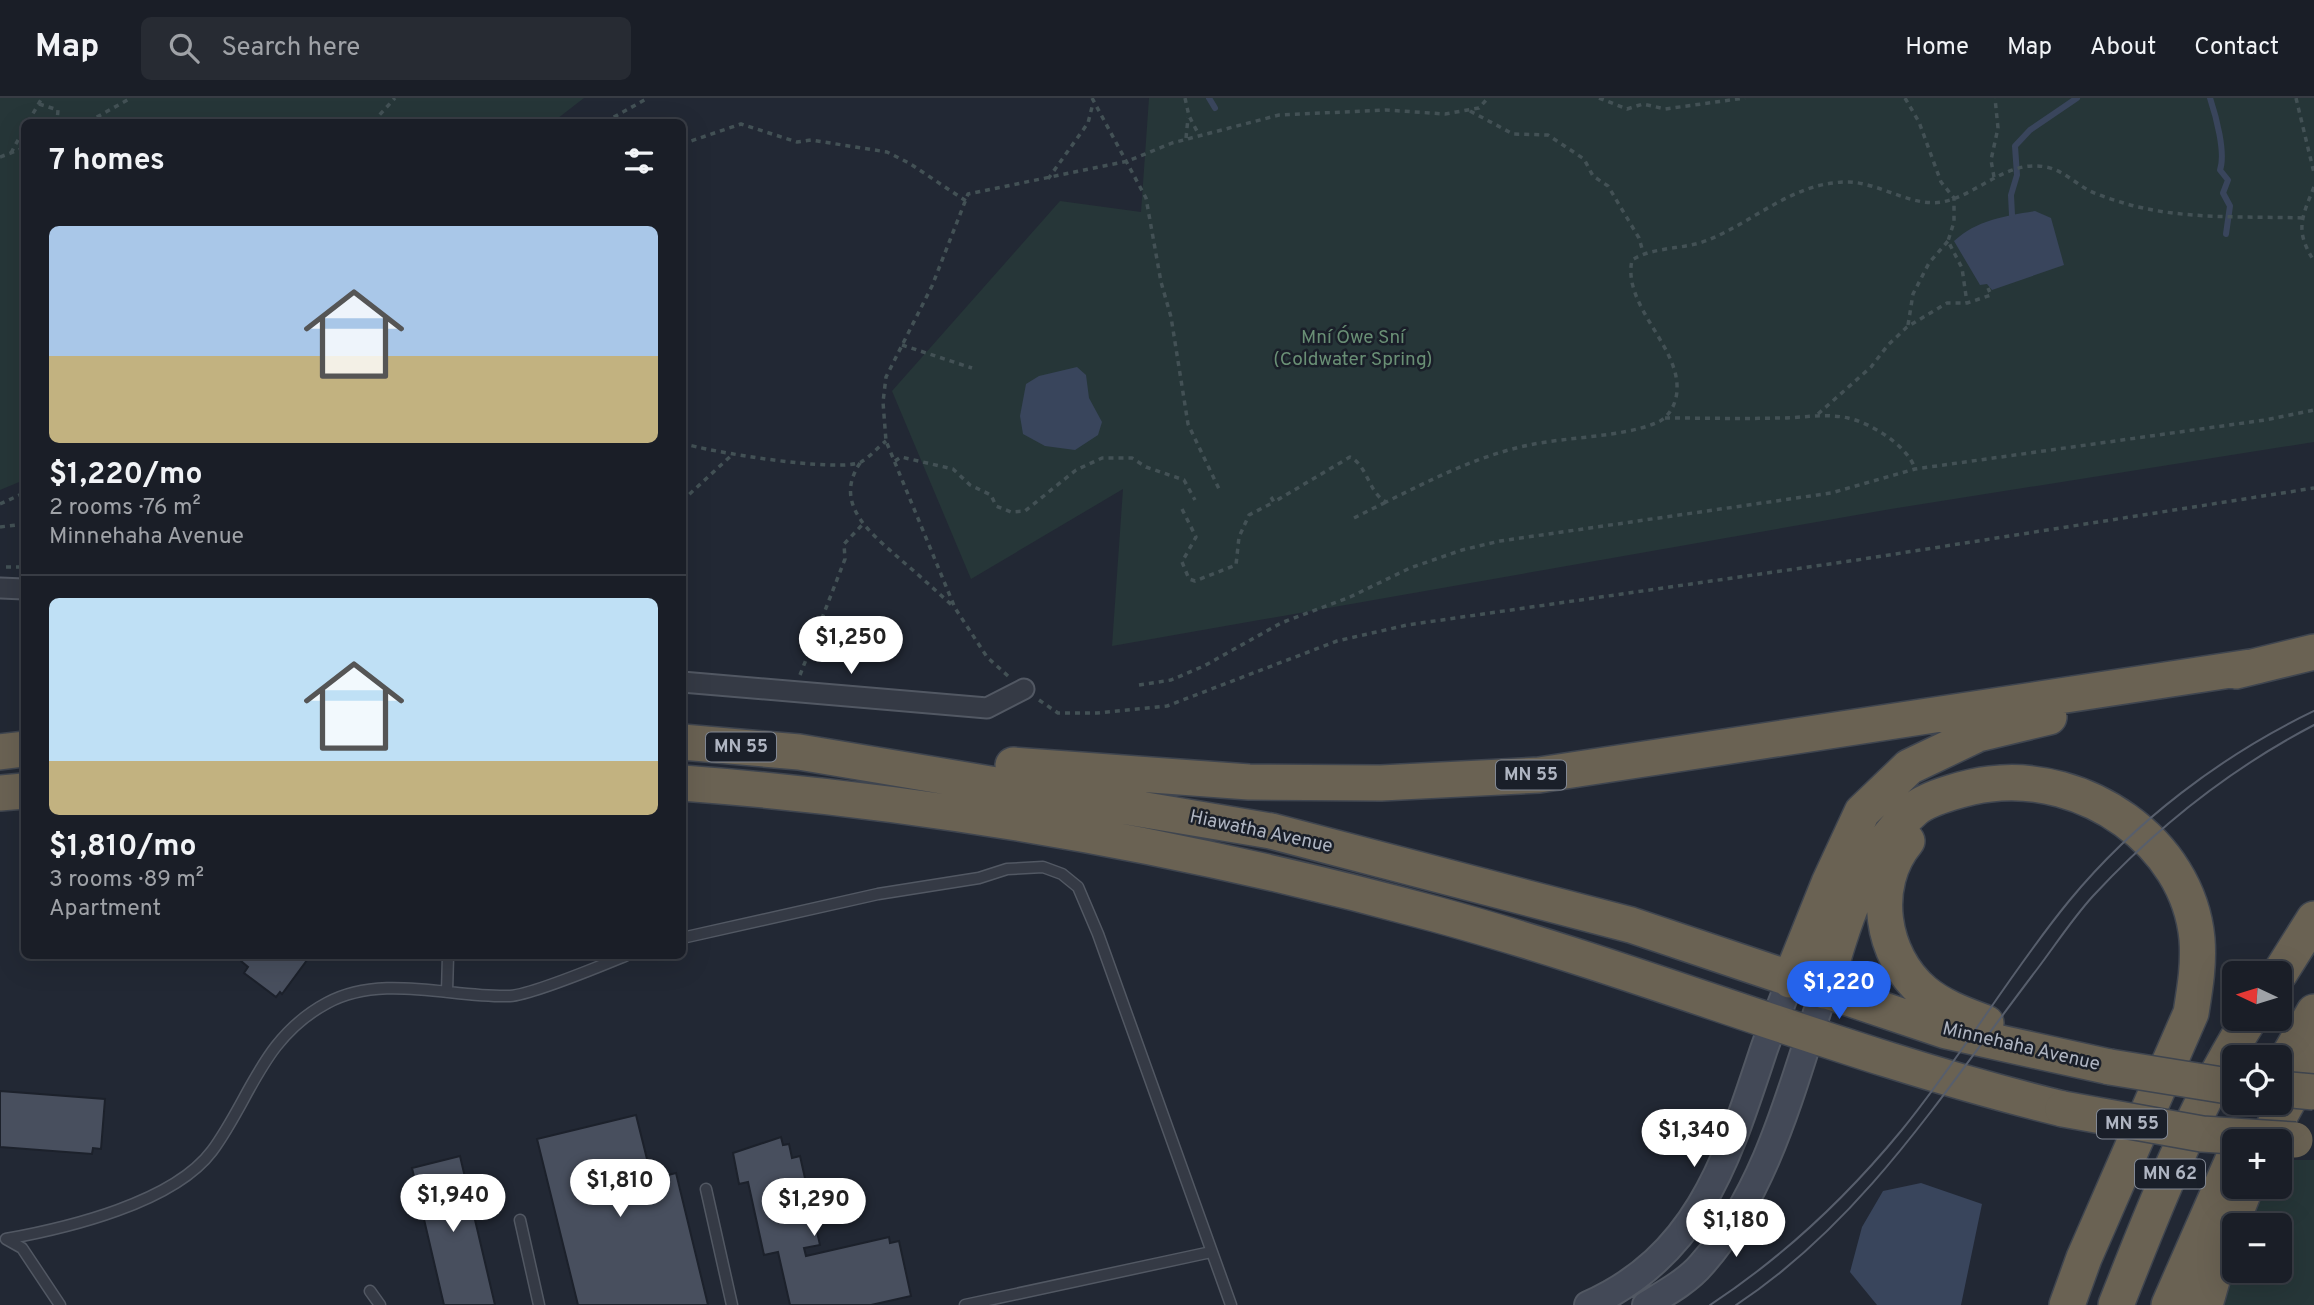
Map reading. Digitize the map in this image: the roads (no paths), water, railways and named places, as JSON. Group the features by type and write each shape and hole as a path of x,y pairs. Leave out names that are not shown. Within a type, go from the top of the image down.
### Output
{"highway":[{"name":"MN 55","path":"799,751 1249,782 1381,783 1539,775 2257,666 2314,652"},
{"path":"1790,980 1829,883 1863,812 1909,767 1978,734 2257,666"},
{"name":"Hiawatha Avenue","path":"686,742 799,751 1271,831 1631,925 1824,991"},
{"path":"0,752 21,750"},
{"path":"1824,991 1838,938 1864,875 1890,835 1917,807 1978,785 2011,781 2069,791 2118,813 2157,847 2175,875 2197,937 2198,977 2191,1013 2067,1305"},
{"name":"Hiawatha Avenue","path":"686,783 876,801 1158,847 1435,914 1809,1036"},
{"path":"0,793 21,791"},
{"path":"1953,793 1902,848 1888,880 1884,911 1888,939 1902,968 1924,992 1950,1008 2085,1062"},
{"path":"2288,961 2314,919"},
{"name":"Minnehaha Avenue","path":"1824,991 1946,1031 2085,1062 2222,1085"},
{"path":"2292,1050 2314,1012"},
{"name":"MN 62","path":"2116,1305 2177,1160 2242,1031"},
{"name":"MN 55","path":"1809,1036 1987,1091 2063,1109 2202,1134 2314,1140"},
{"path":"2273,1129 2314,1054"},
{"path":"2292,1091 2314,1092"},
{"name":"MN 62","path":"2169,1305 2222,1185"},
{"path":"2205,1305 2220,1252 2241,1199"}],"street":[{"path":"0,588 21,589"},
{"path":"686,682 987,708 1024,689"},
{"path":"1588,1305 1607,1297 1646,1268 1677,1240 1702,1206 1735,1139 1763,1051 1790,980"},
{"path":"1646,1305 1701,1266 1728,1231 1754,1186 1824,991"}],"lane":[{"path":"686,937 878,894 979,878 1007,869 1044,867 1062,874 1078,887 1098,934 1231,1305"},
{"path":"447,992 448,959"},
{"path":"3,1240 77,1224 116,1211 171,1186 211,1153 259,1067 295,1026 328,1002 372,989 513,996 617,959"},
{"path":"706,1189 733,1305"},
{"path":"520,1220 539,1305"},
{"path":"3,1240 22,1248 60,1305"},
{"path":"965,1305 1211,1252"},
{"path":"370,1291 380,1305"}],"water":[{"path":"2035,211 2051,218 2064,265 1992,290 1987,284 1980,285 1954,241 1982,224"},
{"path":"1077,367 1086,375 1089,398 1102,422 1098,435 1075,450 1045,446 1023,434 1020,416 1026,384 1039,376"},
{"path":"1921,1183 1982,1204 1961,1305 1877,1305 1850,1272 1862,1227 1883,1191"}],"waterway":[{"path":"1209,98 1215,108"},
{"path":"2012,215 2011,195 2017,175 2015,146 2030,130 2077,98"},
{"path":"2210,98 2221,144 2220,170 2228,180 2223,193 2230,206 2226,234"}],"tram line":[{"path":"1710,1305 1763,1267 1812,1226 1880,1156 1944,1075 2047,929 2094,872 2122,844 2181,793 2213,770 2246,748 2314,711"},
{"path":"1736,1305 1782,1271 1825,1233 1864,1193 1936,1105 2078,913 2117,871 2169,823 2224,780 2314,725"}],"park label":[{"name":"Mní Ówe Sní (Coldwater Spring)","path":"1353,349"}]}
